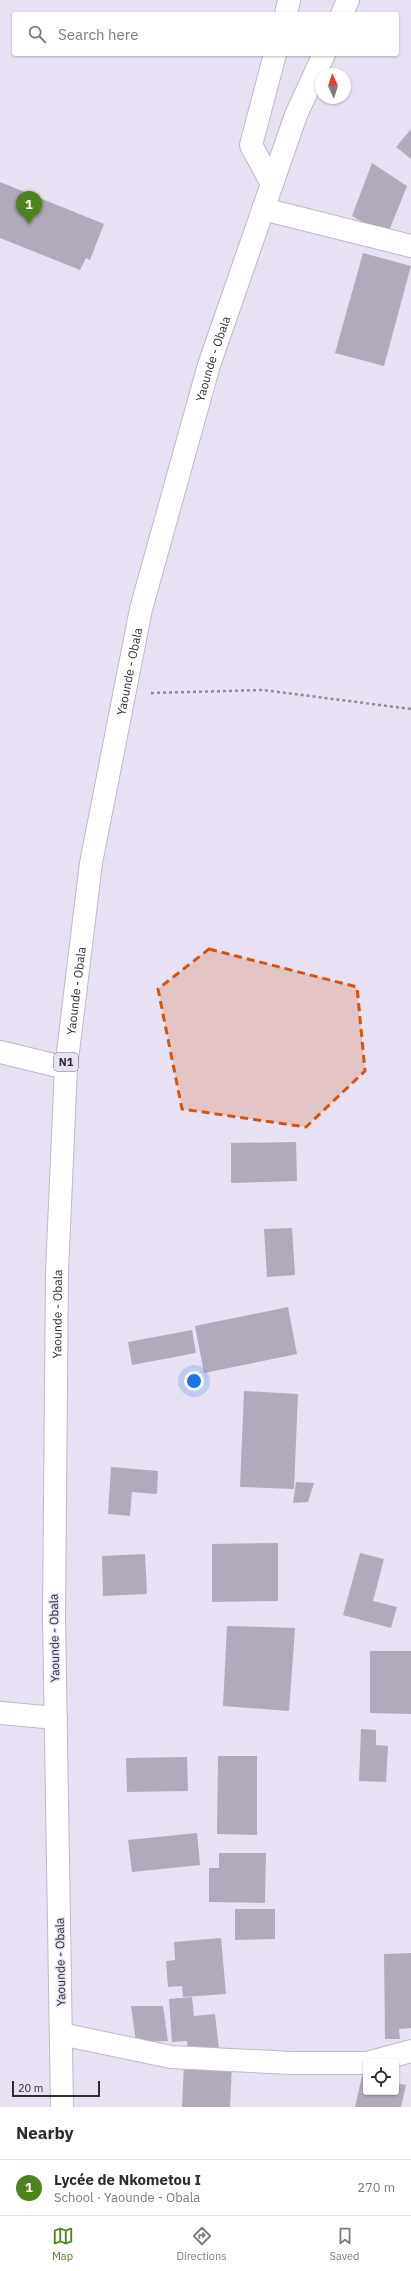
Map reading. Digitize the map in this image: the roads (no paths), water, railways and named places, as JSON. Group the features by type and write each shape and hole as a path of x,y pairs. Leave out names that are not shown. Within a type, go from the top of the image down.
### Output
{"main road":[{"path":"286,12 289,0"},
{"path":"343,12 348,0"},
{"path":"272,184 252,145 274,56"},
{"name":"Yaounde - Obala","path":"62,2107 54,1617 57,1271 66,1068 90,863 141,609 209,365 296,115 323,56"},
{"path":"263,209 411,246"},
{"path":"0,1052 66,1068"},
{"path":"0,1713 56,1718"},
{"path":"61,2034 171,2057 292,2063 363,2063"},
{"path":"381,2059 411,2051"}],"place":[{"name":"Lycée de Nkometou I","path":"29,224"}]}
